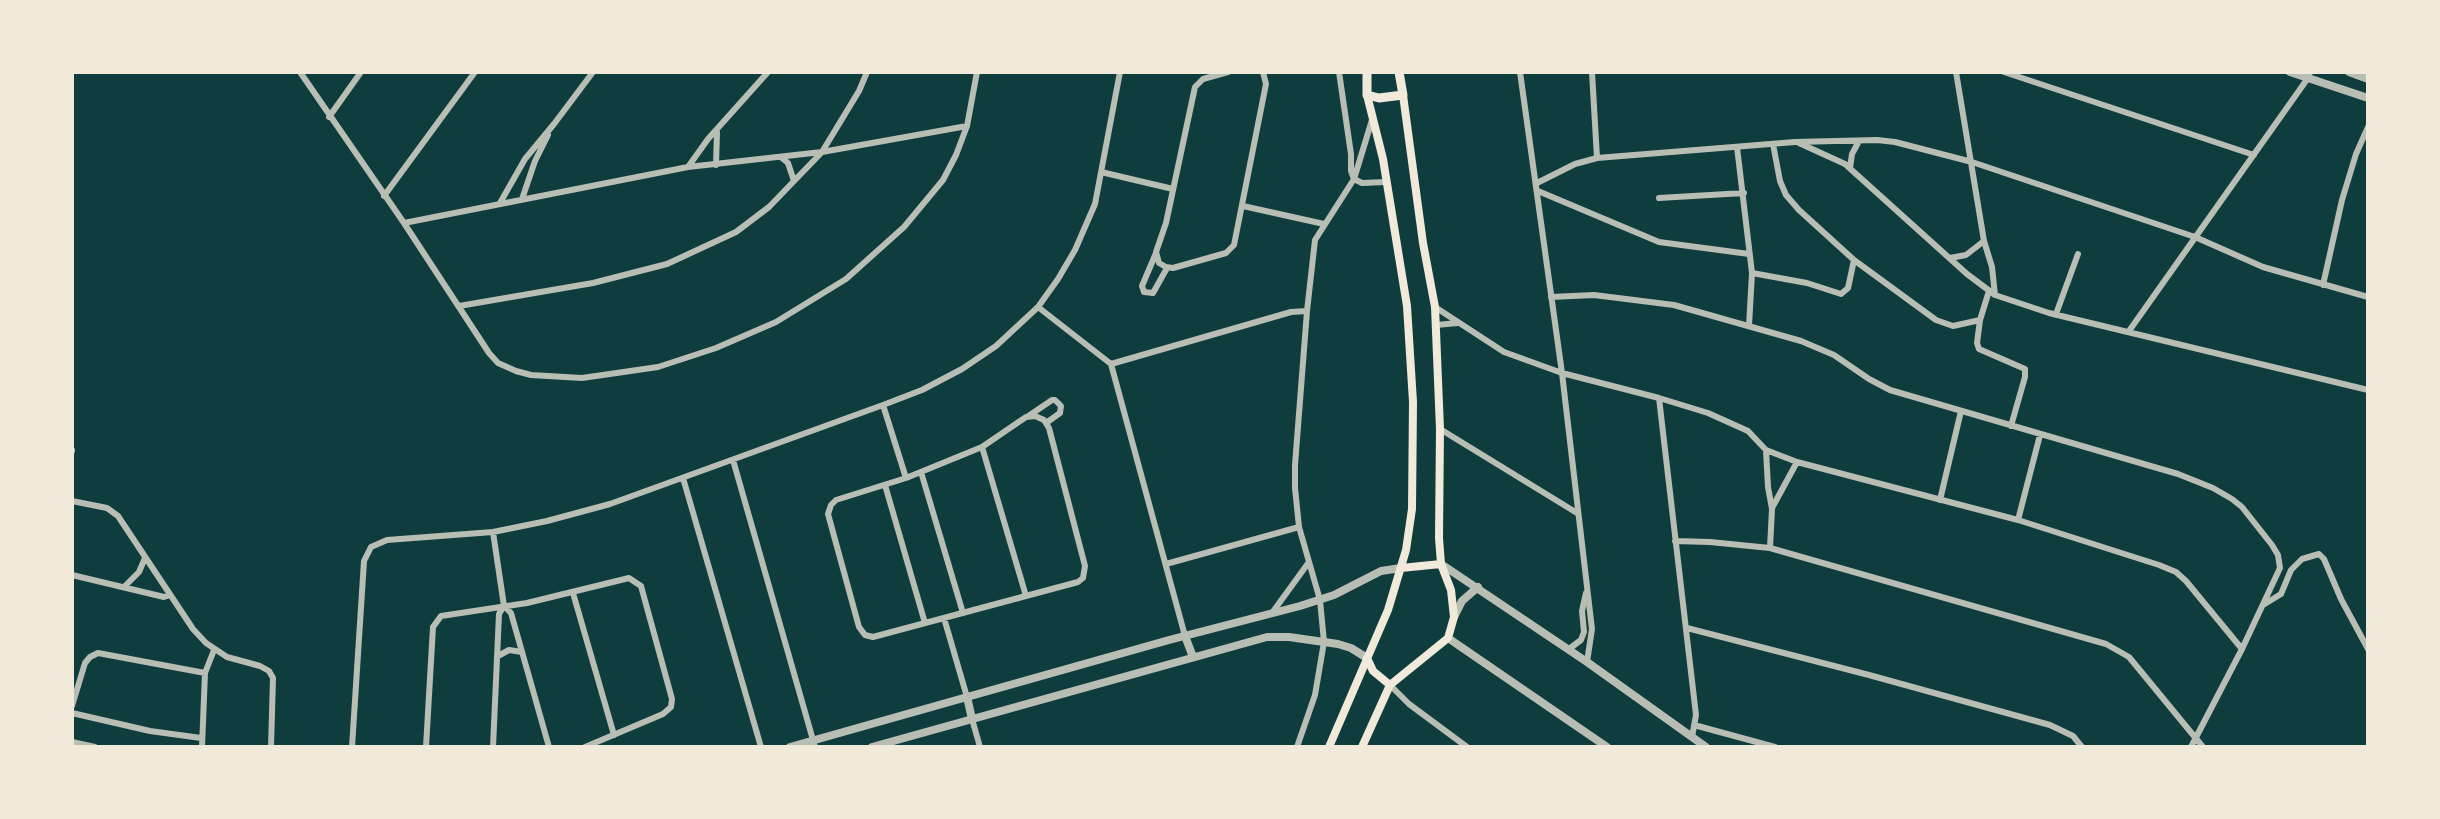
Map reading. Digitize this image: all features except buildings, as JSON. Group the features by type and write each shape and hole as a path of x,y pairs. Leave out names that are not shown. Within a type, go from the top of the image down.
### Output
{"main road":[{"path":"1329,747 1388,610 1401,568 1412,509 1413,402 1407,306 1383,159 1367,95 1367,72"},
{"path":"1362,747 1390,685 1448,638 1454,617 1451,590 1441,564 1440,429 1435,307 1423,243 1399,72"},
{"path":"1367,95 1379,98 1403,95"},
{"path":"1401,568 1441,564"},
{"path":"1367,658 1373,671 1390,685"}],"street":[{"path":"300,72 404,223 489,353 498,363 531,375 582,378 668,364 716,348 776,322 846,279 904,227 942,180 956,155 967,126 977,72"},
{"path":"329,117 361,72"},
{"path":"384,196 475,72"},
{"path":"500,203 525,159 593,72"},
{"path":"688,167 708,140 768,72"},
{"path":"459,306 593,283 667,264 736,232 770,207 822,152 859,91 867,72"},
{"path":"352,747 364,561 368,551 376,544 387,540 493,532 592,509 922,390 962,369 996,346 1038,307 1058,279 1083,235 1095,204 1120,72"},
{"path":"1167,268 1153,293 1144,292 1142,286 1166,223 1195,87 1203,79 1228,72"},
{"path":"1156,252 1159,263 1167,268 1173,268 1229,250 1236,242 1266,84 1263,72"},
{"path":"1339,72 1351,154 1351,171 1354,179 1362,183 1386,182"},
{"path":"1520,72 1562,373 1592,629 1587,662"},
{"path":"1592,72 1597,158"},
{"path":"1956,72 1984,241 1992,267 1992,293 1980,320 1977,343 1979,349 1984,353 2018,364 2025,369 2025,377 2011,426"},
{"path":"2004,72 2254,155"},
{"path":"2290,72 2309,75 2368,98"},
{"path":"2349,72 2368,79"},
{"path":"2129,331 2309,75"},
{"path":"1297,747 1315,695 1324,642 1320,600 1299,527 1295,465 1315,240 1354,179 1373,120"},
{"path":"522,199 535,161 554,124"},
{"path":"404,223 688,167 782,158 967,126"},
{"path":"2323,285 2342,200 2356,154 2368,127"},
{"path":"716,165 717,131"},
{"path":"1850,168 1852,154 1859,141"},
{"path":"1537,183 1575,164 1597,158 1795,142 1895,142 1972,162 2195,237 2263,267 2368,297"},
{"path":"1795,142 1836,158 1850,168 1992,293 2056,314 2368,390"},
{"path":"1773,144 1780,181 1786,195 1854,260 1918,308 1945,324 1964,326 1980,320"},
{"path":"1737,147 1752,273 1749,326"},
{"path":"782,158 788,163 794,181"},
{"path":"1101,172 1173,189"},
{"path":"1538,191 1659,242 1749,254"},
{"path":"1659,198 1744,193"},
{"path":"1243,206 1324,224"},
{"path":"1950,258 1966,255 1984,241"},
{"path":"2056,314 2078,254"},
{"path":"1752,273 1807,283 1841,294 1848,288 1854,260"},
{"path":"1551,297 1594,295 1636,299 1674,305 1749,326 1816,346 1890,390 2178,474 2213,488 2232,499 2242,507 2278,555 2280,568 2242,649 2191,747"},
{"path":"1038,307 1111,364 1185,636 1193,657"},
{"path":"1435,307 1504,352 1562,373 1659,398 1736,424 1748,431 1766,450 1797,462 2018,520 2159,564 2176,572 2187,581 2242,649"},
{"path":"1111,364 1291,312 1307,311"},
{"path":"1436,325 1459,323"},
{"path":"1659,398 1696,715 1692,737"},
{"path":"1026,417 1035,416 1046,423 1086,572 1078,582 873,637 866,634 859,627 828,514 831,505 836,500 906,478 982,447 1045,404 1055,400 1061,406 1060,413 1046,423"},
{"path":"882,405 906,478"},
{"path":"1940,500 1961,411"},
{"path":"1440,429 1577,513"},
{"path":"2018,520 2040,435"},
{"path":"1440,443 1455,440"},
{"path":"982,447 1026,596"},
{"path":"1766,450 1772,509 1770,548"},
{"path":"733,460 814,743"},
{"path":"1772,509 1797,462"},
{"path":"921,472 963,613"},
{"path":"682,478 761,747"},
{"path":"885,485 925,623"},
{"path":"72,501 107,508 118,516 199,637 214,650 260,666 271,674 271,747"},
{"path":"1166,564 1299,527"},
{"path":"493,532 504,606 511,613 549,747"},
{"path":"1675,541 1770,548 2106,644 2129,657 2203,747"},
{"path":"2263,606 2282,594 2291,570 2302,559 2319,554 2324,559 2368,650"},
{"path":"124,587 139,572 146,558"},
{"path":"1272,613 1310,562"},
{"path":"1441,564 1569,649 1707,747"},
{"path":"790,747 814,743 967,697 1334,596 1382,571 1401,568"},
{"path":"72,575 164,597 170,595"},
{"path":"426,747 435,622 445,614 573,593 625,577 636,580 641,586 672,703 667,713 585,747"},
{"path":"1454,617 1462,601 1478,587"},
{"path":"1569,649 1581,640 1584,632 1582,611 1587,589"},
{"path":"573,593 614,735"},
{"path":"493,747 499,614 504,606"},
{"path":"944,618 980,747"},
{"path":"1687,628 1857,671 2050,725 2073,736 2082,747"},
{"path":"872,747 1268,637 1290,637 1344,646 1367,658"},
{"path":"1448,638 1607,747"},
{"path":"202,747 205,673 214,650"},
{"path":"498,656 509,650 522,652"},
{"path":"72,706 85,663 98,653 205,673"},
{"path":"1390,685 1409,704 1467,747"},
{"path":"72,713 150,731 201,738"},
{"path":"1694,726 1773,747"},
{"path":"72,742 95,747"}]}
